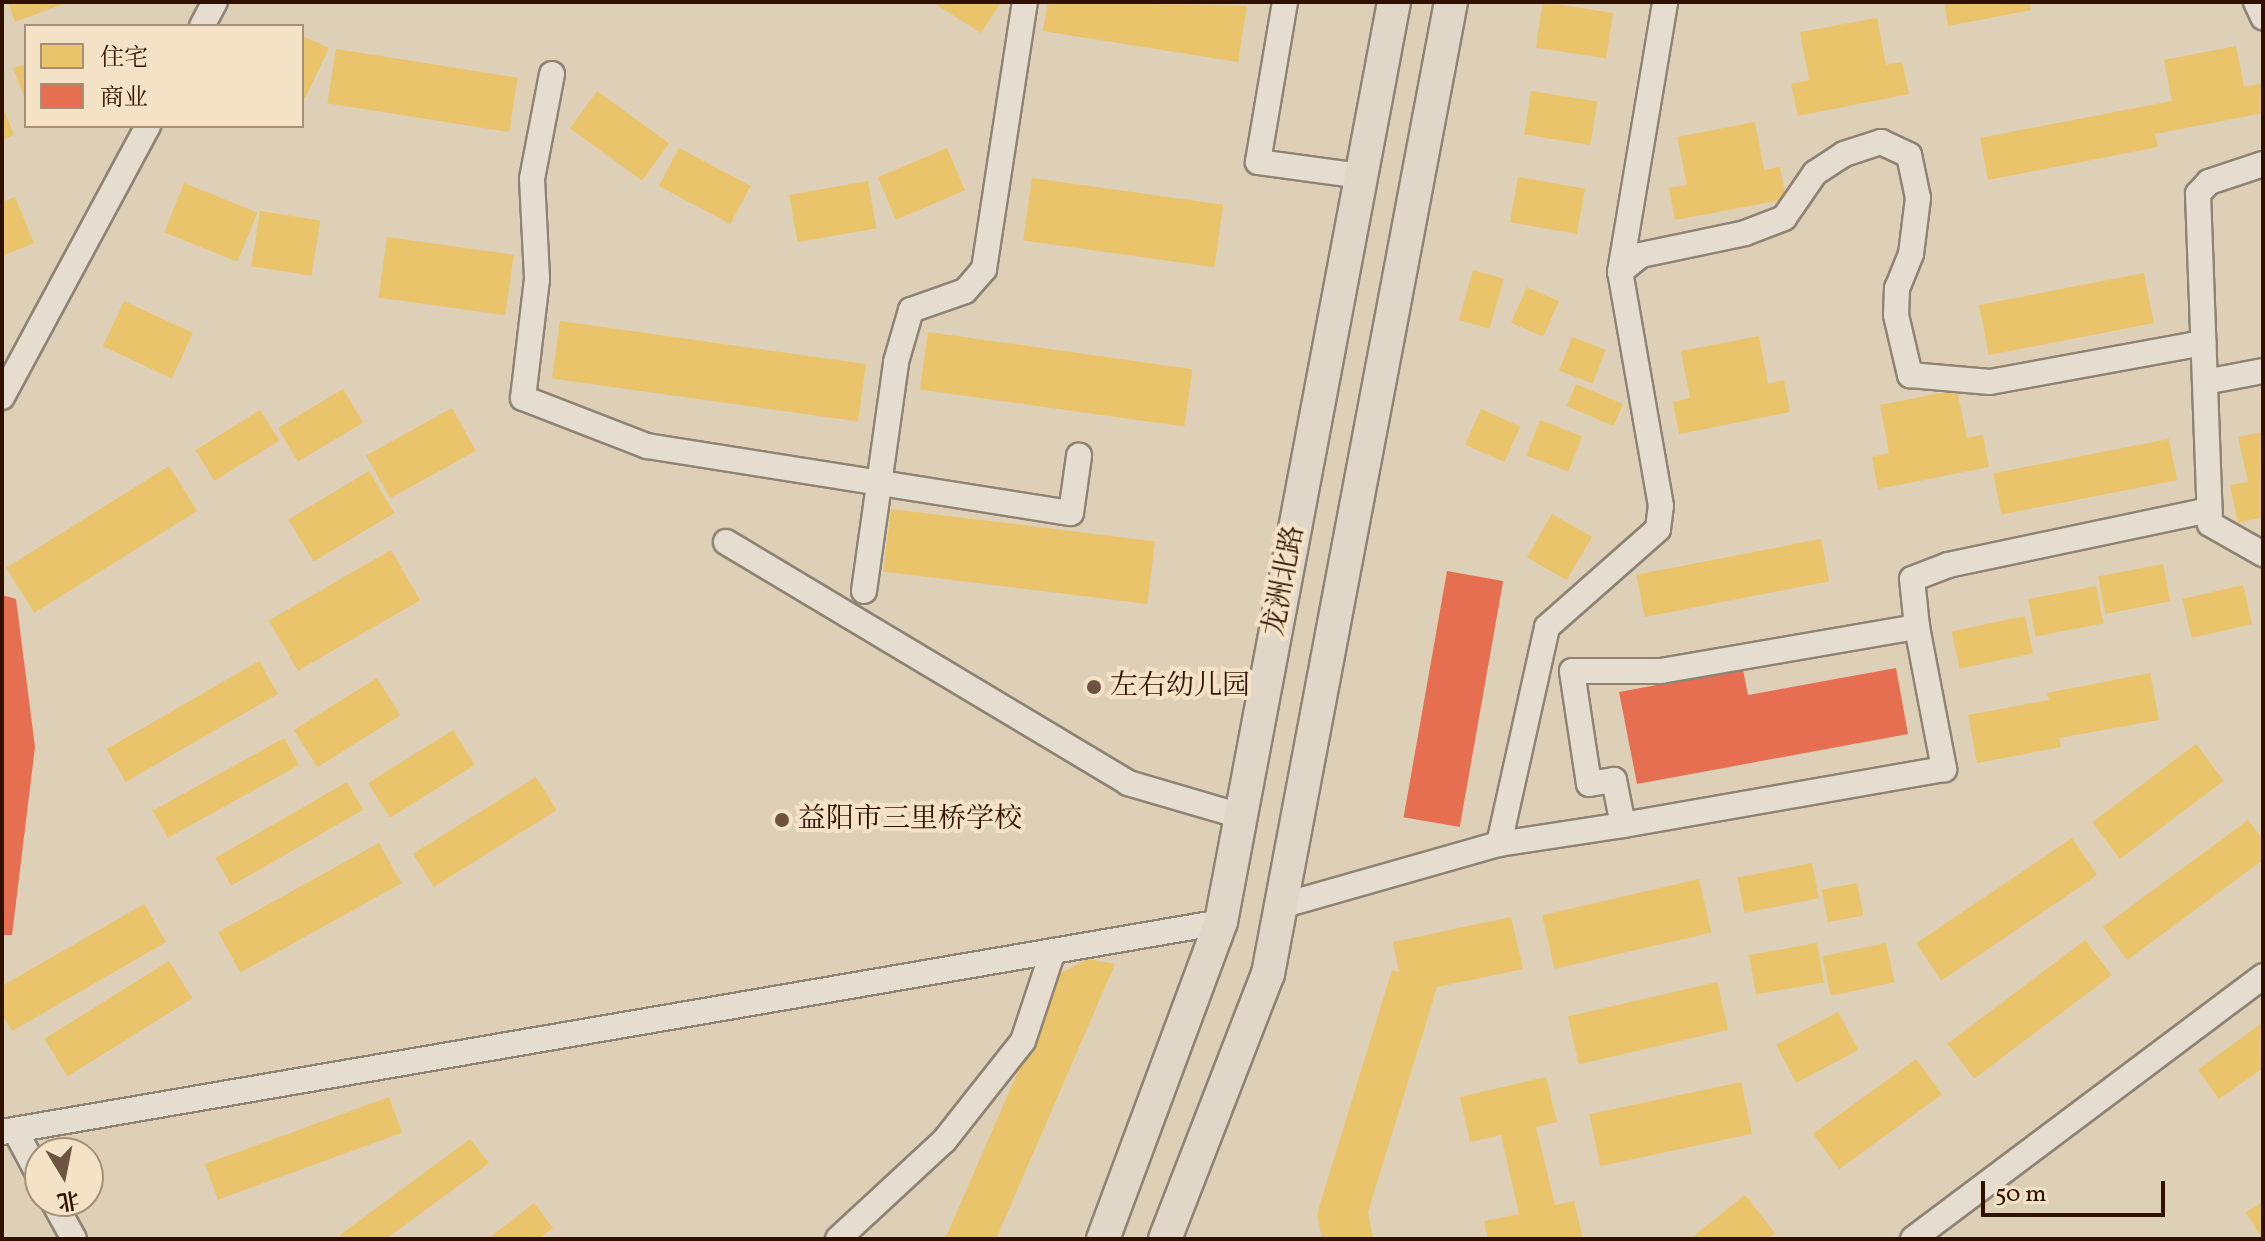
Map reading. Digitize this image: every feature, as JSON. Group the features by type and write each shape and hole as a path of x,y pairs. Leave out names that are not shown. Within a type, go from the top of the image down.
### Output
{"main road":[{"name":"龙洲北路","path":"1103,1239 1221,922 1394,2"},
{"name":"龙洲北路","path":"1165,1239 1268,974 1451,2"}],"street":[{"path":"203,24 215,2"},
{"path":"864,591 896,362 911,310 965,291 984,269 1025,2"},
{"path":"1285,2 1258,162 1361,176"},
{"path":"1499,844 1547,627 1658,529 1661,506 1620,272 1665,2"},
{"path":"2256,2 2263,17"},
{"path":"552,74 532,179 537,279 523,398 647,446 1071,513 1079,456"},
{"path":"2,397 147,128"},
{"path":"1620,272 1641,255 1745,233 1784,218 1815,173 1844,154 1881,142 1909,155 1918,198 1911,254 1897,288 1896,315 1910,375 1990,382 2203,343"},
{"path":"2263,164 2209,182 2198,194 2210,524 2263,554"},
{"path":"2205,382 2263,371"},
{"path":"1281,906 1499,844 1944,769 1917,627 1912,579 1948,565 2209,510"},
{"path":"726,542 1128,783 1241,816"},
{"path":"1623,825 1614,780 1589,784 1572,671 1661,671 1917,627"},
{"path":"24,1153 9,1131 1221,922"},
{"path":"838,1239 944,1141 1023,1041 1053,951"},
{"path":"1913,1239 2263,976"},
{"path":"62,1217 74,1239"}],"building: 住宅":[{"path":"8,2 68,2 15,22"},
{"path":"932,2 1001,2 981,33"},
{"path":"1048,2 1247,6 1238,62 1043,31"},
{"path":"1543,2 1613,13 1606,59 1536,47"},
{"path":"1944,2 2029,2 2031,10 1948,26"},
{"path":"1877,18 1886,65 1902,62 1909,94 1798,116 1791,84 1809,80 1800,32"},
{"path":"304,37 329,48 304,98"},
{"path":"2236,46 2244,87 2263,83 2263,113 2155,134 2158,147 1988,180 1980,138 2172,101 2164,60"},
{"path":"336,49 518,78 509,132 327,103"},
{"path":"24,65 24,97 13,68"},
{"path":"597,91 669,143 642,181 570,128"},
{"path":"1531,91 1597,101 1590,145 1524,134"},
{"path":"2,106 14,135 2,140"},
{"path":"1755,122 1764,170 1780,167 1786,199 1675,220 1669,188 1687,185 1677,137"},
{"path":"679,148 751,186 730,224 659,186"},
{"path":"947,148 965,190 896,220 878,177"},
{"path":"1518,177 1585,189 1577,234 1510,222"},
{"path":"1032,178 1223,205 1214,267 1023,240"},
{"path":"868,181 876,228 798,242 789,195"},
{"path":"184,183 257,213 237,262 164,232"},
{"path":"15,197 34,243 2,256 2,202"},
{"path":"260,211 320,221 311,276 251,266"},
{"path":"387,237 514,255 505,315 379,297"},
{"path":"1473,270 1504,279 1489,329 1459,320"},
{"path":"2144,273 2154,323 1989,355 1979,305"},
{"path":"1527,287 1559,301 1543,337 1511,323"},
{"path":"124,301 193,333 172,378 103,346"},
{"path":"560,321 866,364 858,421 552,378"},
{"path":"928,332 1192,369 1184,427 920,389"},
{"path":"1759,336 1768,384 1784,380 1790,412 1679,434 1673,402 1690,398 1681,351"},
{"path":"1572,337 1606,350 1593,384 1559,371"},
{"path":"1576,384 1623,404 1614,426 1567,406"},
{"path":"343,389 363,422 298,462 278,428"},
{"path":"1957,390 1967,438 1983,435 1989,467 1878,489 1872,457 1889,453 1880,405"},
{"path":"452,408 476,451 390,498 366,456"},
{"path":"1481,409 1520,426 1504,462 1465,445"},
{"path":"260,410 279,441 215,481 196,450"},
{"path":"1540,420 1582,436 1568,472 1526,455"},
{"path":"2263,432 2263,517 2238,523 2230,485 2248,482 2238,437"},
{"path":"2169,439 2177,480 2001,514 1993,473"},
{"path":"169,466 197,511 34,613 6,568"},
{"path":"369,471 394,513 314,561 288,519"},
{"path":"891,509 1155,541 1147,604 883,572"},
{"path":"1552,514 1592,537 1567,580 1527,557"},
{"path":"1821,539 1829,581 1645,617 1636,575"},
{"path":"391,550 420,600 298,671 269,620"},
{"path":"2163,564 2170,601 2105,614 2098,577"},
{"path":"2243,585 2252,624 2192,638 2183,599"},
{"path":"2096,586 2103,623 2036,636 2028,599"},
{"path":"2025,616 2033,653 1960,669 1952,632"},
{"path":"259,661 278,694 126,782 107,749"},
{"path":"2150,673 2159,720 2059,738 2061,747 1977,763 1968,715 2049,700 2047,693"},
{"path":"377,678 400,715 317,767 294,730"},
{"path":"453,730 475,765 390,818 368,783"},
{"path":"284,738 299,765 168,838 153,811"},
{"path":"2196,744 2224,781 2120,859 2092,822"},
{"path":"536,777 557,810 434,887 413,854"},
{"path":"347,782 363,810 231,886 215,858"},
{"path":"2248,820 2263,840 2263,860 2127,960 2103,927"},
{"path":"2072,838 2097,875 1941,980 1916,943"},
{"path":"379,843 401,883 240,972 218,932"},
{"path":"1812,863 1819,898 1744,913 1737,878"},
{"path":"1699,879 1711,933 1554,969 1542,915"},
{"path":"1857,883 1863,915 1828,922 1822,890"},
{"path":"144,904 166,942 12,1031 2,1014 2,986"},
{"path":"1511,917 1523,969 1437,987 1368,1212 1373,1239 1322,1239 1317,1214 1392,970 1399,972 1393,942"},
{"path":"2085,940 2111,975 1974,1079 1948,1044"},
{"path":"1817,943 1824,982 1756,994 1749,955"},
{"path":"1886,943 1894,982 1831,996 1822,957"},
{"path":"1088,959 1115,964 996,1239 945,1239 1061,973"},
{"path":"169,961 192,998 68,1076 44,1039"},
{"path":"1717,982 1728,1030 1579,1064 1568,1016"},
{"path":"1838,1012 1858,1050 1796,1083 1776,1045"},
{"path":"2263,1022 2263,1068 2219,1099 2198,1070"},
{"path":"1916,1059 1942,1095 1839,1169 1813,1134"},
{"path":"1546,1077 1557,1122 1536,1127 1555,1205 1574,1201 1583,1239 1488,1239 1484,1221 1519,1214 1501,1135 1470,1142 1460,1097"},
{"path":"1741,1082 1752,1134 1600,1166 1589,1114"},
{"path":"389,1097 402,1133 218,1200 205,1164"},
{"path":"470,1139 489,1163 386,1239 343,1239 340,1235"},
{"path":"1745,1195 1775,1233 1767,1239 1690,1239"},
{"path":"2263,1202 2263,1239 2262,1239 2246,1212"},
{"path":"534,1203 553,1228 538,1239 488,1239"}],"building: 商业":[{"path":"1447,571 1503,581 1460,827 1404,817"},
{"path":"2,595 16,599 35,747 12,935 2,935"},
{"path":"1896,668 1908,734 1637,784 1619,692 1743,669 1748,695"}],"place":[{"name":"左右幼儿园","path":"1094,687"},
{"name":"益阳市三里桥学校","path":"782,820"}]}
